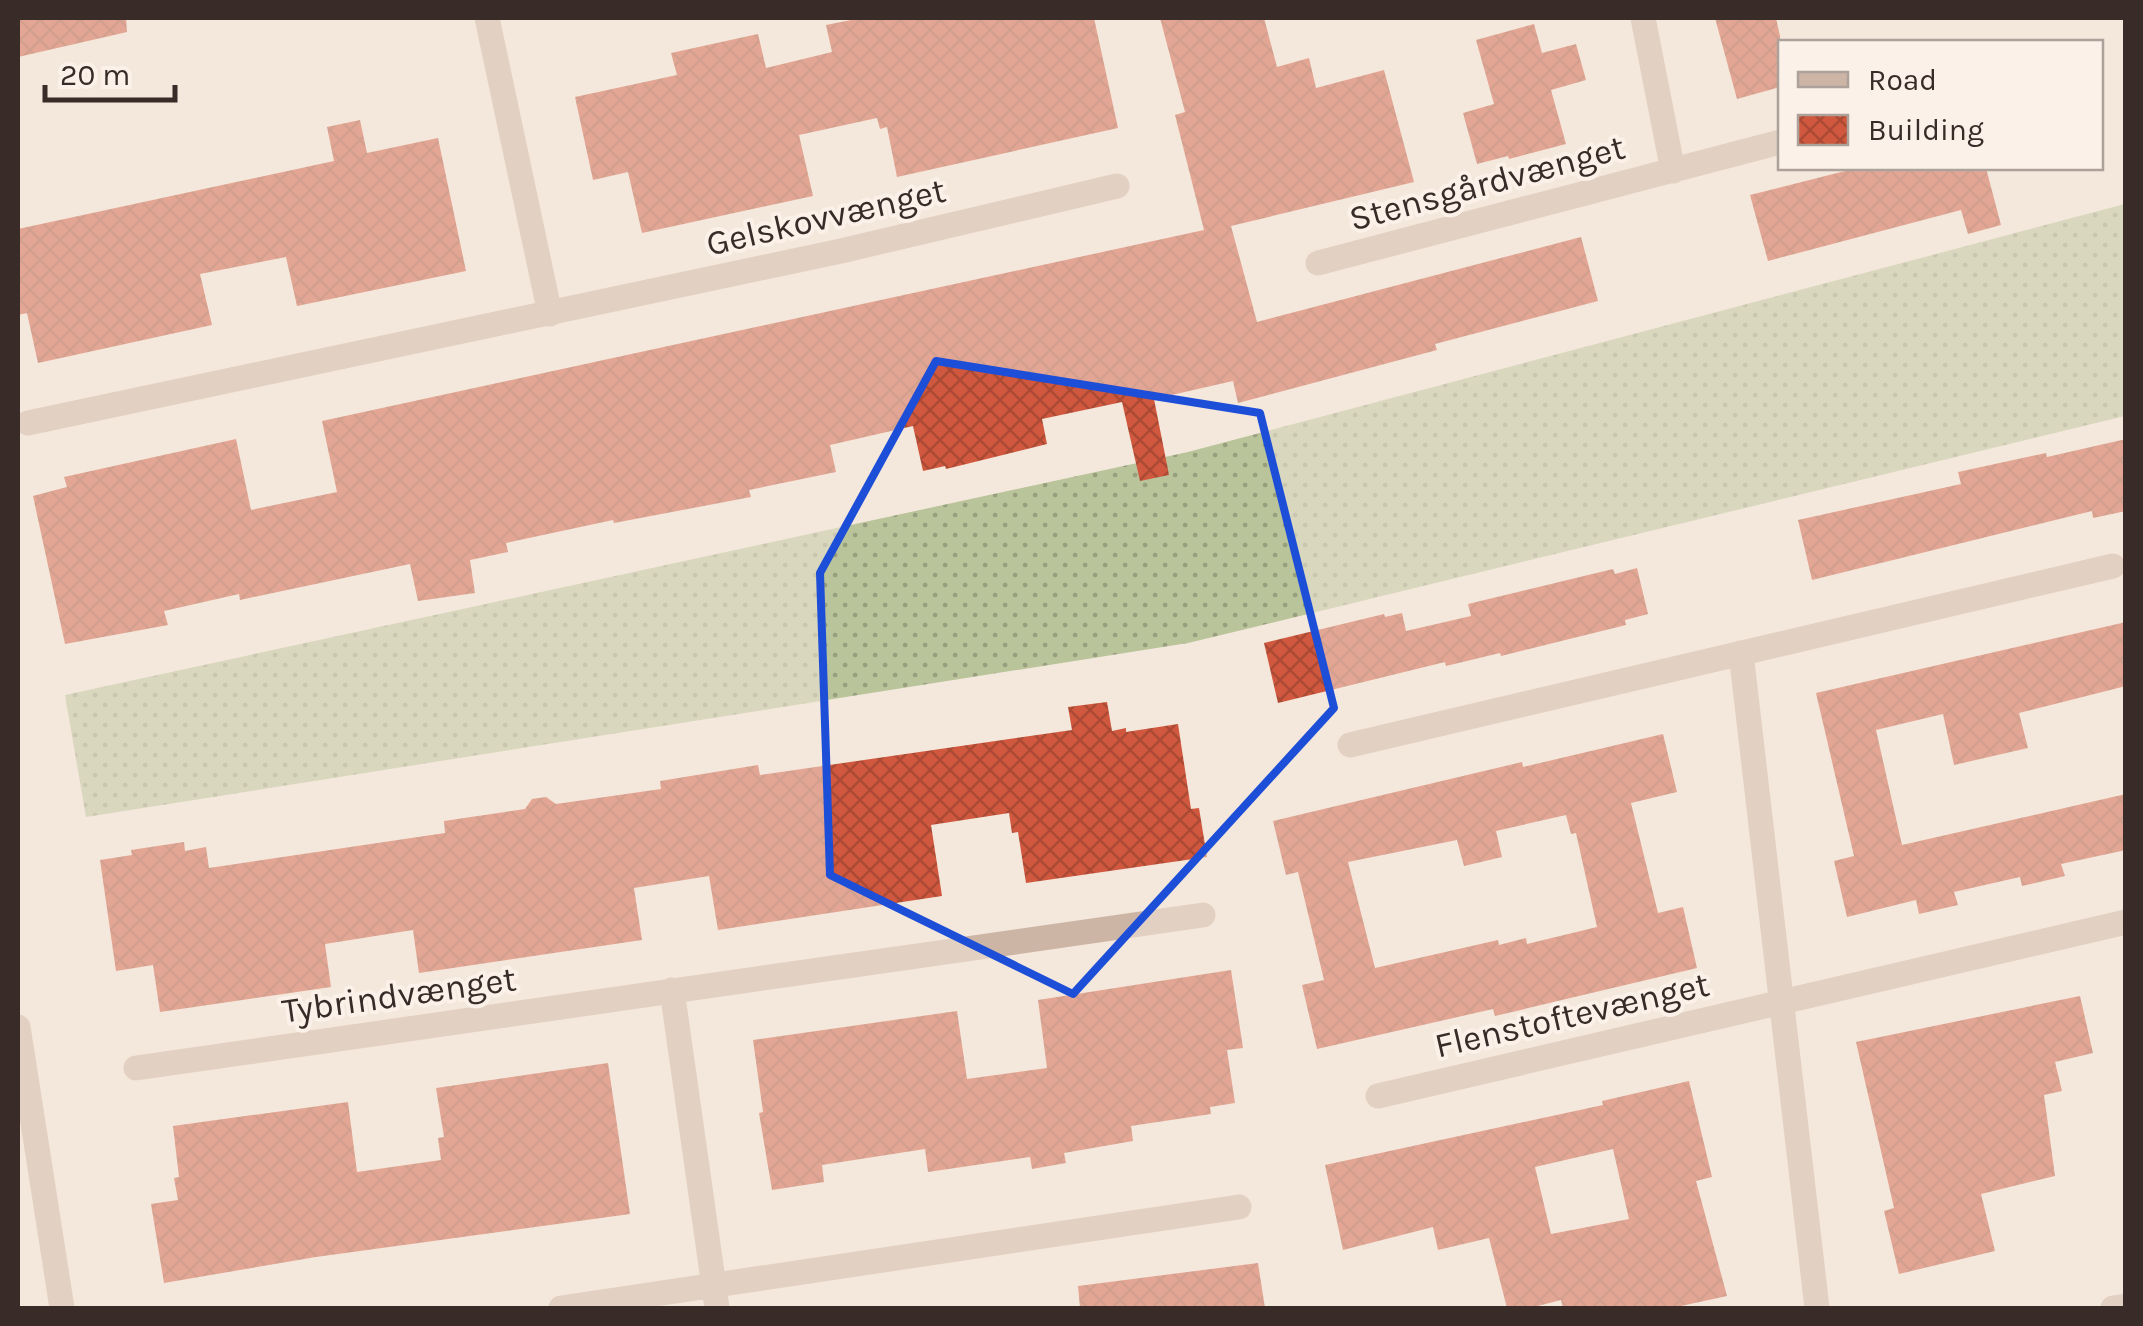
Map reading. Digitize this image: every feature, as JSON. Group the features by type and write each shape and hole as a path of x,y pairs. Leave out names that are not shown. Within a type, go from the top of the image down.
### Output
{"street":[{"path":"486,18 550,314"},
{"name":"Stensgårdvænget","path":"1644,18 1673,171"},
{"name":"Stensgårdvænget","path":"1318,263 1778,143"},
{"name":"Gelskovvænget","path":"28,423 550,314 1117,186"},
{"path":"1350,745 2112,566"},
{"path":"1740,654 1817,1308"},
{"name":"Tybrindvænget","path":"136,1068 1203,915"},
{"name":"Flenstoftevænget","path":"1378,1096 2126,922"},
{"path":"672,990 716,1297"},
{"path":"18,1027 62,1308"},
{"path":"560,1308 716,1297 1239,1208"},
{"path":"2112,1308 2126,1306"}],"highlighted area":[{"path":"936,361 1260,413 1334,708 1073,994 830,875 820,573"}],"green space":[{"path":"2125,204 2125,416 1188,643 86,817 65,695 1188,452"}],"building":[{"path":"18,18 126,18 127,32 18,57"},
{"path":"861,18 1094,18 1118,128 897,177 887,127 880,129 877,118 799,135 813,196 642,233 628,172 593,180 575,97 677,75 671,53 758,34 766,68 832,52 826,25"},
{"path":"1160,18 1264,18 1277,67 1309,58 1316,88 1384,70 1414,182 1231,226 1257,322 1581,237 1598,301 1435,344 1437,350 1238,403 1233,381 1154,399 1169,475 1140,481 1122,402 1042,419 1047,444 946,469 945,466 923,471 913,426 830,445 836,472 749,490 751,497 506,543 508,552 470,560 475,593 418,601 410,564 240,600 239,594 164,611 168,625 65,644 33,496 67,487 64,477 236,439 251,510 337,492 322,421 1204,230 1175,115 1185,112"},
{"path":"1715,18 1776,18 1780,36 1778,88 1737,99"},
{"path":"1534,24 1542,53 1576,44 1586,80 1551,90 1566,144 1477,164 1463,113 1494,104 1476,40"},
{"path":"360,120 367,153 438,138 466,271 297,306 286,257 200,274 212,325 38,363 27,313 18,315 18,229 334,161 327,127"},
{"path":"1849,170 1987,170 2001,225 1968,234 1961,210 1768,261 1750,195"},
{"path":"2126,439 2126,511 2093,518 2092,511 1812,580 1798,520 1961,484 1958,472"},
{"path":"1637,568 1648,614 1625,620 1626,625 1501,656 1500,653 1446,666 1445,662 1278,703 1264,643 1384,614 1385,617 1402,613 1406,631 1471,616 1468,604 1613,569 1615,574"},
{"path":"2126,622 2126,686 2019,713 2028,748 1954,765 1943,714 1876,730 1902,845 2126,794 2126,850 2061,864 2065,876 2022,886 2020,877 1954,892 1958,905 1919,914 1916,900 1847,917 1834,861 1854,856 1816,693"},
{"path":"1107,702 1112,731 1178,724 1191,809 1199,808 1207,857 1026,883 1018,832 1012,833 1009,813 931,825 942,896 718,930 709,876 634,888 642,940 419,973 413,930 325,944 331,987 160,1012 153,965 116,971 100,860 132,855 131,850 184,842 185,851 206,847 209,868 445,833 444,821 525,809 532,799 546,797 556,804 661,789 660,781 758,765 760,775 1072,730 1068,707"},
{"path":"1663,734 1677,792 1631,803 1658,913 1683,907 1697,968 1495,1016 1493,1009 1317,1049 1302,985 1324,980 1298,872 1286,875 1273,821 1522,762 1523,767","holes":["1566,815 1571,834 1576,833 1597,927 1527,944 1526,938 1499,945 1498,940 1375,968 1348,862 1457,840 1464,866 1502,857 1496,831"]},
{"path":"1231,970 1243,1048 1227,1050 1235,1103 1210,1107 1211,1114 1131,1126 1133,1141 1064,1153 1066,1163 1032,1169 1030,1157 928,1172 925,1149 822,1165 824,1182 772,1190 759,1113 763,1112 753,1040 957,1011 967,1079 1047,1068 1038,1000"},
{"path":"2080,996 2093,1053 2055,1062 2062,1091 2044,1095 2055,1176 1981,1194 1995,1251 1899,1274 1884,1211 1894,1208 1856,1042"},
{"path":"608,1063 630,1214 316,1257 164,1283 151,1204 178,1200 173,1126 348,1102 357,1172 441,1160 438,1138 444,1137 436,1088"},
{"path":"1689,1081 1712,1177 1696,1181 1727,1296 1672,1308 1563,1308 1561,1300 1530,1308 1507,1308 1489,1238 1438,1250 1433,1227 1343,1250 1325,1165 1603,1105 1602,1101","holes":["1613,1149 1629,1219 1551,1234 1535,1167"]},
{"path":"1258,1263 1265,1308 1080,1308 1078,1286"}]}
